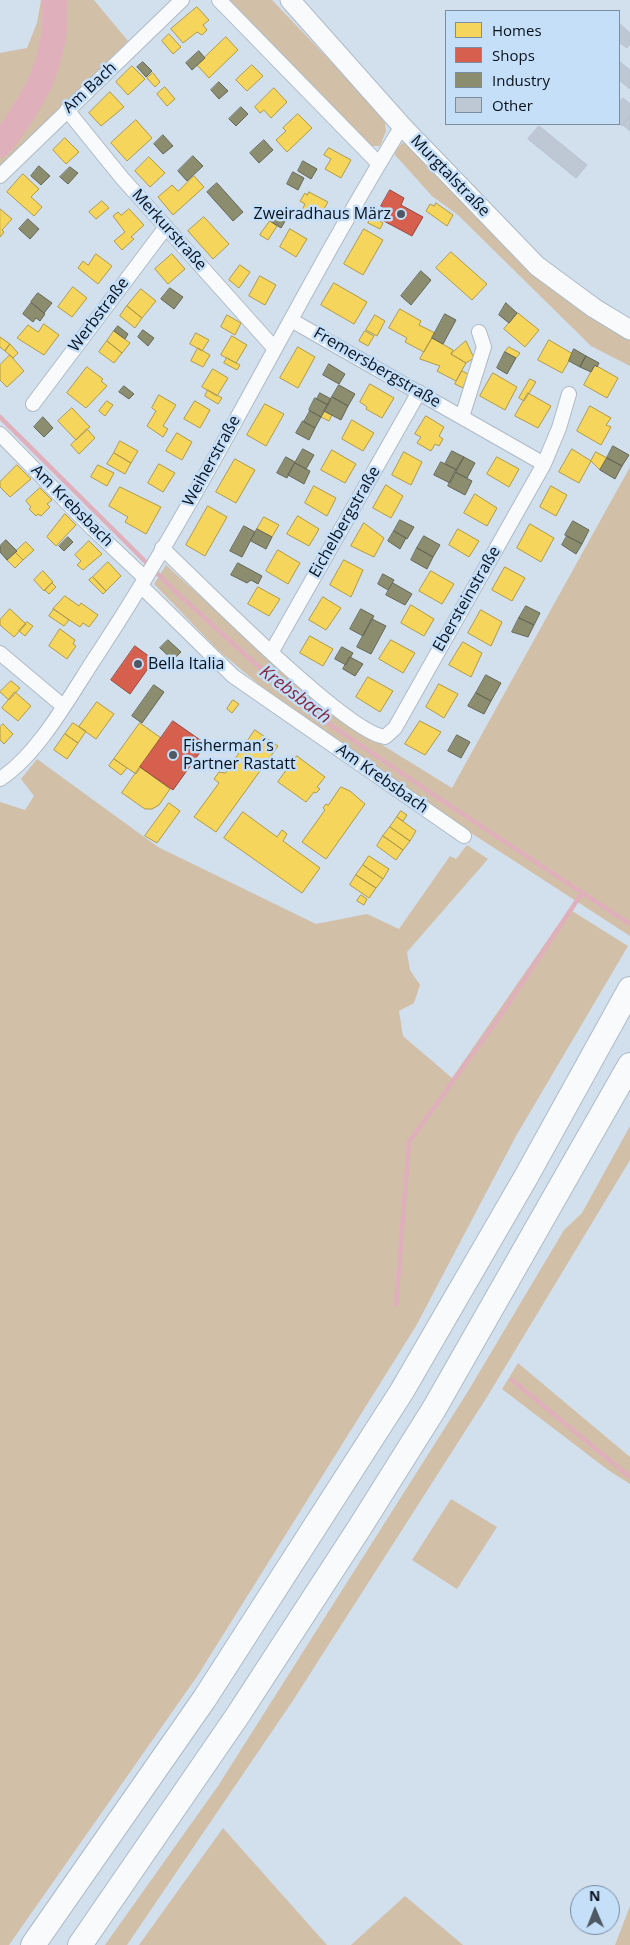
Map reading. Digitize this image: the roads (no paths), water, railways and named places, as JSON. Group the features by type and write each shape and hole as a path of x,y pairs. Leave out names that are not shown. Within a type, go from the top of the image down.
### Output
{"highway":[{"path":"33,1945 210,1690 402,1390 526,1177 630,989"},
{"path":"80,1945 238,1715 434,1409 630,1065"}],"main road":[{"name":"Murgtalstraße","path":"290,0 402,126 537,266 594,308 630,330"}],"street":[{"name":"Am Bach","path":"0,176 182,0"},
{"path":"219,0 379,164"},
{"name":"Merkurstraße","path":"67,110 122,178 275,348"},
{"name":"Weiherstraße","path":"0,779 30,753 63,706 147,575 402,126"},
{"name":"Werbstraße","path":"33,404 166,227"},
{"name":"Fremersbergstraße","path":"291,320 544,464"},
{"name":"Fremersbergstraße","path":"462,417 484,347 479,332"},
{"name":"Eichelbergstraße","path":"272,652 419,392"},
{"path":"544,464 559,428 569,394"},
{"name":"Am Krebsbach","path":"0,434 93,529 147,575 232,676 464,836"},
{"name":"Ebersteinstraße","path":"272,652 317,694 355,722 378,736 385,737 390,734 544,464"},
{"path":"162,548 272,652"},
{"path":"0,654 63,706"}],"waterway":[{"path":"0,145 34,95 49,60 55,21 54,0"},
{"name":"Krebsbach","path":"0,417 175,591 279,685 319,717 630,924"},
{"path":"396,1305 409,1142 498,1019 582,893"},
{"path":"512,1380 630,1477"}],"place":[{"name":"Zweiradhaus März","path":"401,214"},
{"name":"Bella Italia","path":"138,664"},
{"name":"Fisherman´s Partner Rastatt","path":"173,755"}]}
